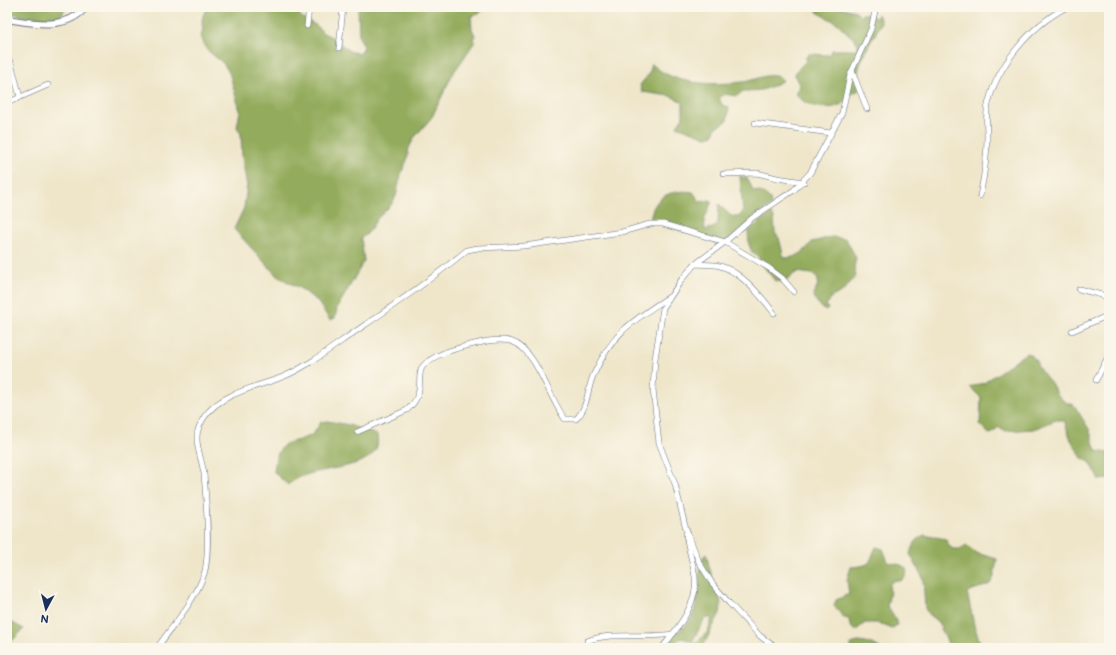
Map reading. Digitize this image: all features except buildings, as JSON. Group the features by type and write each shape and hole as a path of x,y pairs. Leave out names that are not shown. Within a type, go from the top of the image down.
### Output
{"main road":[{"path":"7,19 50,24 69,20 86,7"}],"street":[{"path":"307,26 309,7"},
{"path":"339,48 343,7"},
{"path":"662,648 673,634 693,599 696,587 696,578 679,495 659,443 653,389 653,371 664,308 670,296 695,264 725,242 752,218 804,182 842,113 852,71 872,29 876,7"},
{"path":"980,196 986,161 987,112 996,82 1015,52 1030,36 1046,20 1067,7"},
{"path":"7,57 11,63 20,97"},
{"path":"852,71 868,109"},
{"path":"7,103 48,85"},
{"path":"755,123 831,133"},
{"path":"723,174 757,173 804,182"},
{"path":"157,648 196,590 205,569 207,541 204,483 202,460 197,435 199,425 205,417 224,400 236,393 287,375 317,358 411,294 467,250 471,248 524,246 622,232 655,224 663,224 725,242 769,268 782,278 794,292"},
{"path":"695,264 721,266 727,269 758,293 774,313"},
{"path":"1079,289 1109,297"},
{"path":"357,432 407,410 412,406 420,392 423,367 433,360 458,348 478,343 506,340 519,345 530,357 565,419 576,419 582,411 592,378 607,348 629,325 670,296"},
{"path":"1072,331 1109,315"},
{"path":"1096,380 1109,355"},
{"path":"685,526 699,562 712,583 760,636 776,648"},
{"path":"587,641 603,636 658,637 673,634"}],"green space":[{"path":"7,7 66,7 62,15 56,18 34,19 7,11"},
{"path":"209,7 292,7 296,9 301,17 317,26 323,33 334,38 349,51 359,54 364,46 359,37 358,7 485,7 479,14 471,16 472,29 475,35 474,43 452,75 432,117 414,138 409,148 407,160 401,174 396,196 391,205 377,219 367,234 361,238 364,261 337,308 335,318 330,320 317,301 303,290 277,276 234,229 244,208 247,186 242,157 241,134 237,127 240,111 229,72 223,63 207,50 200,36 203,30 203,17"},
{"path":"818,7 838,7 856,11 860,17 862,14 870,14 876,19 878,14 881,22 864,55 858,72 859,90 852,94 844,103 830,108 816,107 799,97 795,92 800,87 795,76 796,71 806,61 806,57 809,54 829,55 832,50 857,50 858,43 837,23 817,12"},
{"path":"652,64 671,77 695,82 720,84 743,82 764,76 778,77 783,80 764,89 743,91 737,96 724,94 719,98 722,105 729,107 727,121 715,128 713,135 706,137 677,126 683,117 683,102 670,96 642,92 640,85 649,74"},
{"path":"740,176 748,179 753,191 763,193 768,196 771,205 718,248 714,241 650,220 652,212 659,200 670,193 685,191 693,192 700,202 712,201 704,220 705,230 713,228 718,223 719,204 731,216 738,217 743,212"},
{"path":"771,213 774,218 775,233 779,238 784,258 797,256 812,242 832,237 846,239 856,258 854,268 856,276 843,291 830,298 829,302 826,304 828,309 825,311 816,301 813,294 817,288 818,279 812,274 797,272 783,282 775,281 761,263 758,256 752,252 749,245 748,231"},
{"path":"1026,353 1037,361 1037,366 1051,383 1057,394 1065,402 1074,405 1089,429 1096,451 1109,453 1109,479 1098,480 1098,476 1090,462 1082,458 1071,440 1064,420 1056,420 1034,429 1004,431 998,427 993,433 989,434 980,425 981,398 970,387 984,383"},
{"path":"327,421 349,425 377,435 376,448 369,457 358,463 311,473 298,478 288,485 274,472 278,453 281,448 285,444 311,435 321,422"},
{"path":"924,535 946,539 948,545 953,549 961,549 966,545 976,553 997,559 994,576 990,584 967,592 974,625 982,648 950,648 938,622 928,614 925,608 923,578 910,554 915,543"},
{"path":"876,547 883,549 888,562 901,565 907,569 906,576 901,581 894,580 889,585 890,592 887,606 895,618 897,625 891,629 879,623 865,623 855,631 850,626 849,619 844,618 834,606 836,600 849,594 847,580 851,567 869,563"},
{"path":"706,554 713,581 720,597 720,613 702,648 690,648 708,632 712,618 705,618 692,642 683,638 677,640 671,648 660,648 669,637 688,623 692,617 698,592 701,559"},
{"path":"7,620 24,629 7,646"},
{"path":"858,642 872,644 880,648 851,648 851,644"}]}
